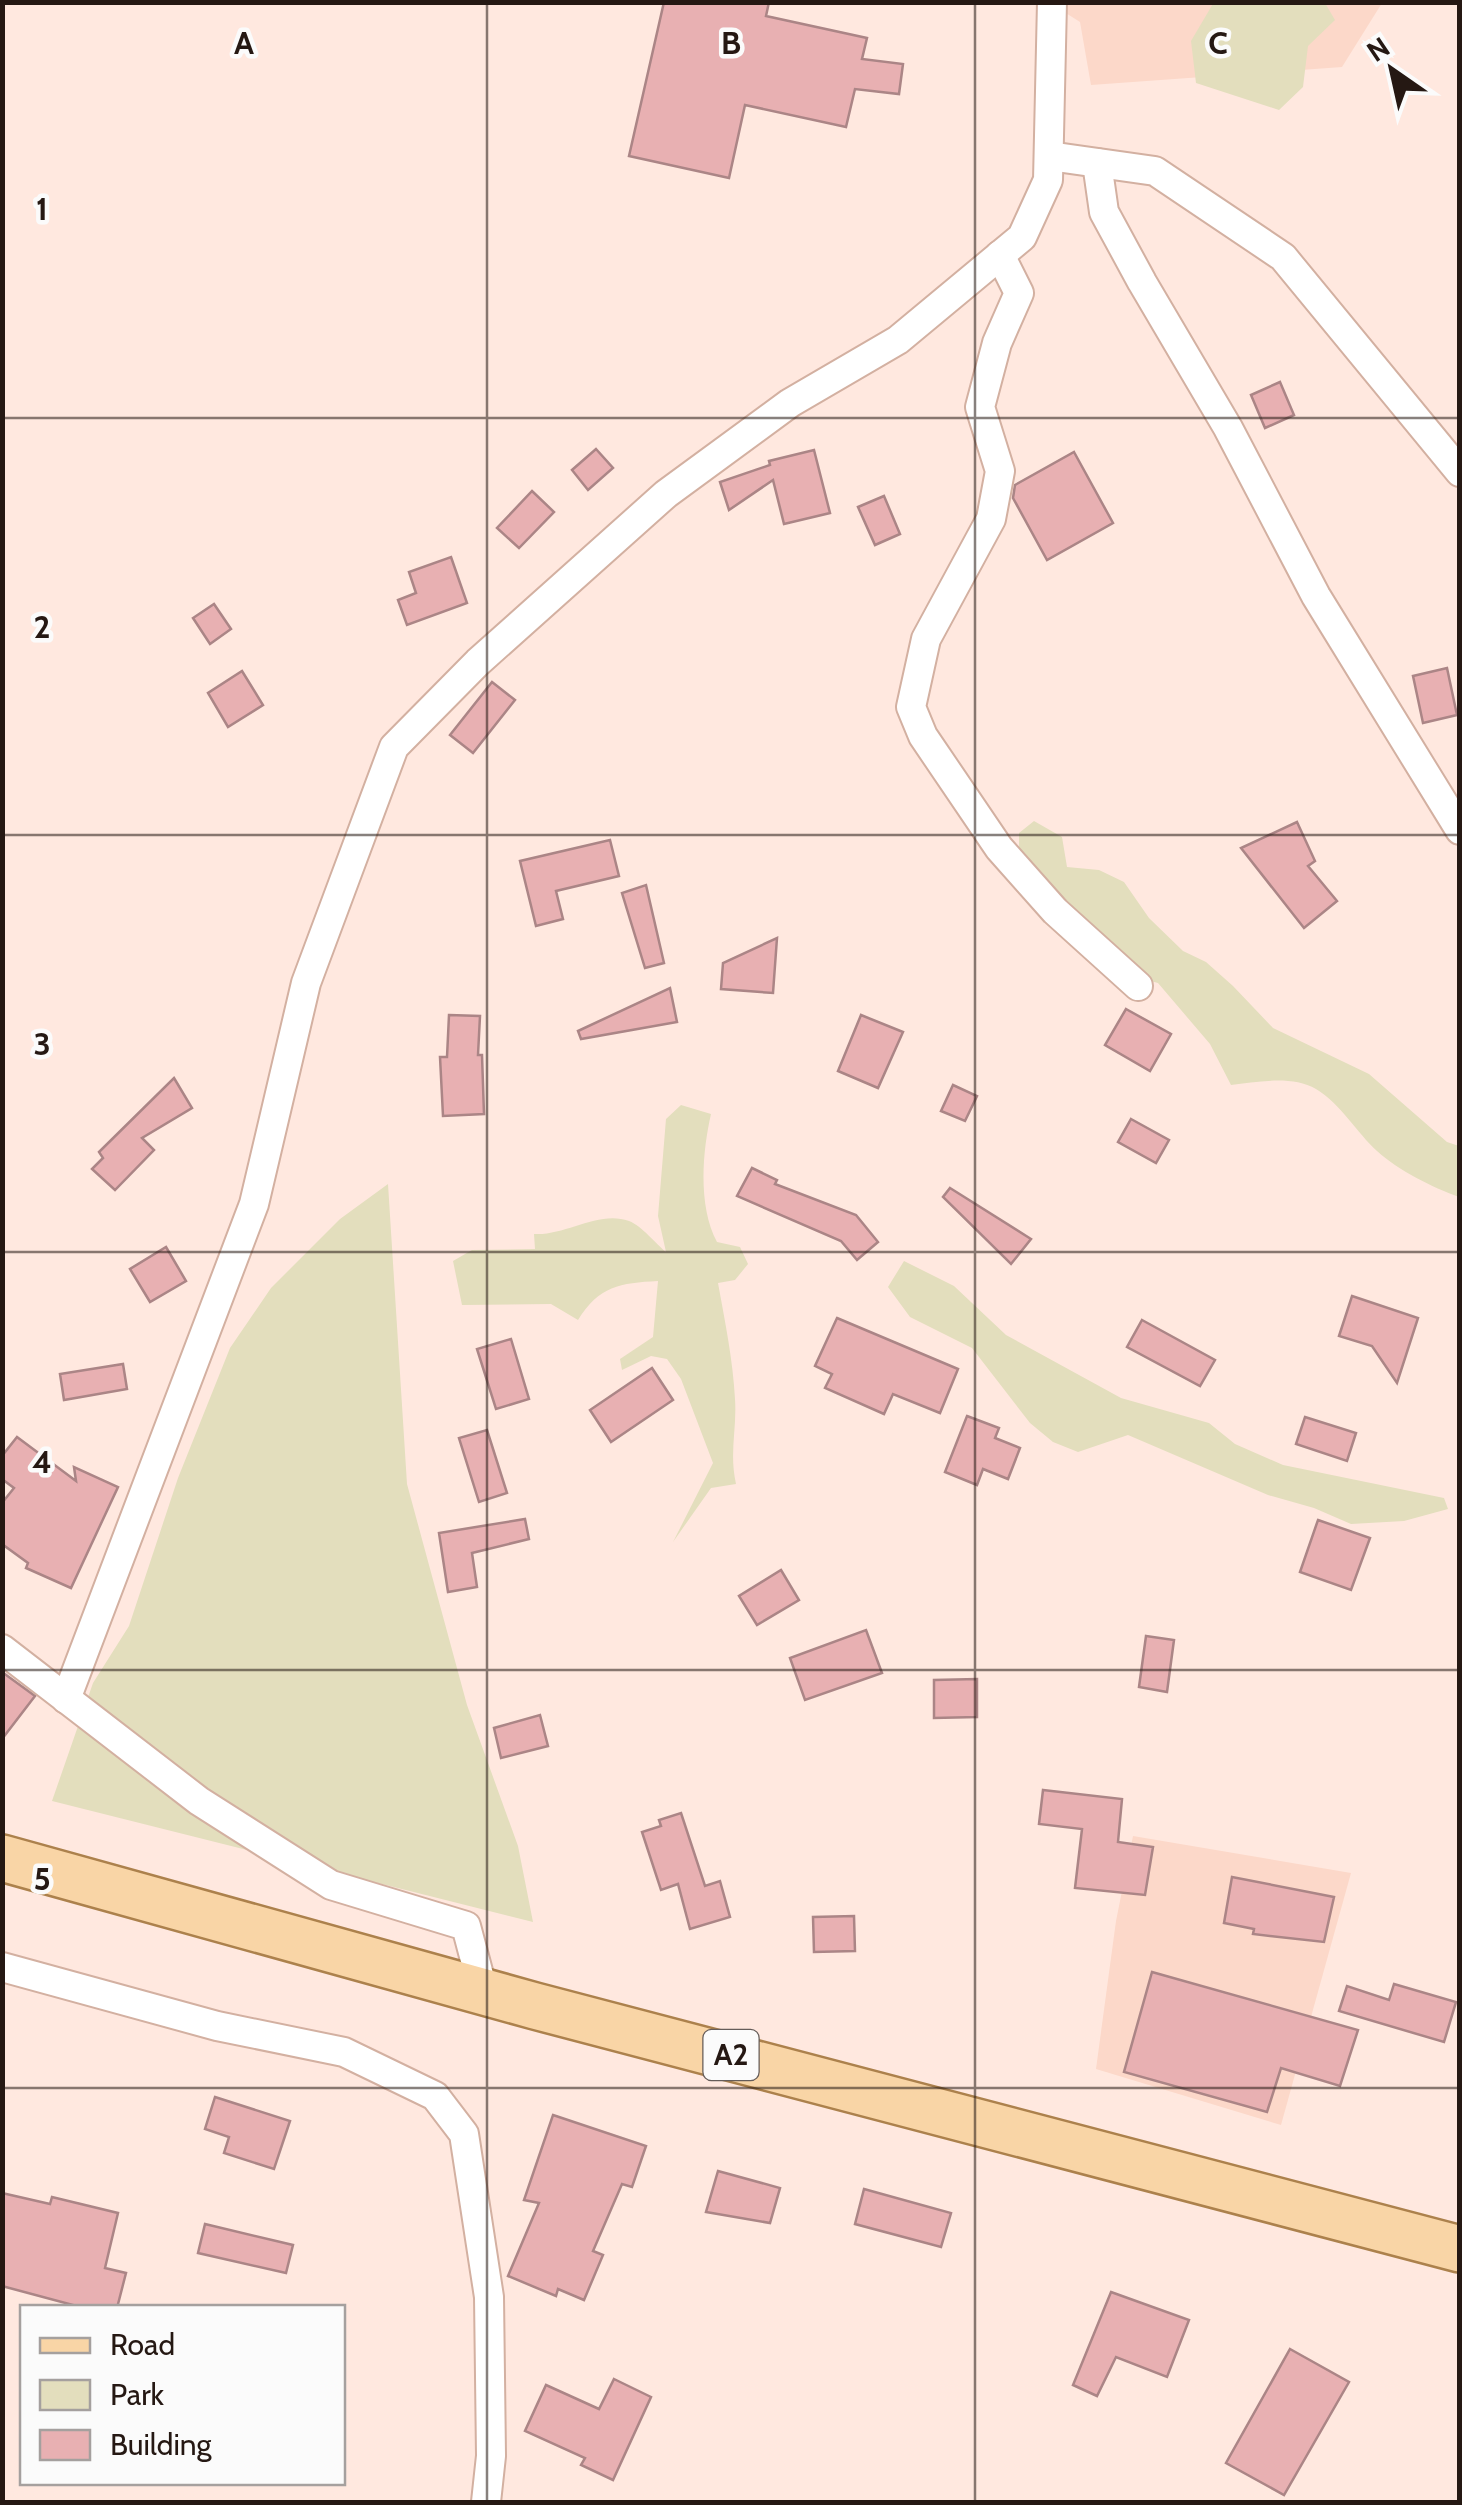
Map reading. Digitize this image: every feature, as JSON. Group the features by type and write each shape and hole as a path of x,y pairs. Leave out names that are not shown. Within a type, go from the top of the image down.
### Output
{"main road":[{"name":"A2","path":"2,1858 1460,2249"}],"street":[{"path":"66,1699 254,1204 306,983 394,747 478,662 666,494 790,403 898,340 1022,237 1048,180 1052,2"},
{"path":"1048,156 1155,171 1283,257 1372,361 1447,462 1460,472"},
{"path":"1097,163 1104,212 1142,282 1228,428 1316,596 1460,830"},
{"path":"1000,255 1019,293 997,343 980,408 1000,471 991,519 926,639 911,707 923,736 999,848 1055,911 1138,986"},
{"path":"2,1649 198,1802 332,1885 466,1926 484,1990"},
{"path":"2,1967 217,2026 344,2052 435,2096 464,2134 489,2296 491,2456 486,2502"}],"shaded area":[{"path":"1050,3 1382,3 1342,67 1091,85 1080,22"},
{"path":"1133,1836 1351,1873 1281,2125 1096,2069 1116,1921"}],"green space":[{"path":"1214,2 1325,3 1335,20 1308,46 1303,87 1279,110 1196,83 1191,41"},
{"path":"1034,821 1062,837 1067,867 1099,870 1124,882 1149,918 1183,951 1206,962 1273,1028 1369,1074 1447,1142 1459,1146 1459,1197 1416,1178 1386,1158 1316,1089 1285,1081 1231,1085 1210,1044 1158,983 1125,974 1019,869 1019,833"},
{"path":"681,1105 711,1114 704,1162 707,1213 717,1242 740,1247 748,1264 735,1280 718,1283 734,1384 736,1484 711,1488 673,1542 713,1463 681,1379 667,1359 651,1356 622,1370 620,1359 653,1337 658,1281 612,1288 594,1300 578,1320 551,1304 462,1305 453,1261 472,1250 535,1249 534,1234 617,1218 634,1223 666,1252 658,1216 666,1119"},
{"path":"388,1184 407,1484 467,1705 518,1846 533,1922 52,1801 93,1683 129,1626 178,1478 230,1348 271,1288 340,1219"},
{"path":"904,1261 954,1286 1006,1335 1121,1398 1209,1423 1235,1444 1283,1465 1444,1498 1448,1509 1404,1521 1351,1524 1268,1495 1128,1435 1078,1452 1053,1442 1030,1423 972,1348 910,1317 888,1287"}],"building":[{"path":"664,2 769,2 766,16 867,38 862,59 903,64 899,94 855,89 846,127 745,105 729,178 629,156"},
{"path":"1280,382 1294,415 1265,428 1251,395"},
{"path":"596,449 613,468 588,490 572,470"},
{"path":"814,450 830,513 784,524 773,480 729,510 720,482 770,465 769,461"},
{"path":"1074,452 1113,523 1047,560 1013,498 1015,485"},
{"path":"532,491 554,512 519,548 497,528"},
{"path":"884,496 900,534 875,545 858,507"},
{"path":"451,557 467,603 407,625 398,600 416,593 409,572"},
{"path":"214,604 231,629 210,644 193,618"},
{"path":"1447,668 1457,715 1423,723 1413,676"},
{"path":"242,671 263,705 228,727 208,693"},
{"path":"492,682 515,700 473,753 450,735"},
{"path":"1297,822 1315,861 1308,866 1337,901 1304,928 1241,848"},
{"path":"610,840 619,876 556,891 563,919 536,926 520,861"},
{"path":"646,885 664,963 645,968 622,893"},
{"path":"777,938 773,993 721,989 723,963"},
{"path":"670,988 677,1022 581,1039 578,1031"},
{"path":"1126,1009 1171,1034 1150,1071 1105,1045"},
{"path":"449,1015 480,1016 478,1055 482,1055 484,1114 443,1116 440,1057 447,1057"},
{"path":"861,1015 903,1032 878,1088 838,1071"},
{"path":"174,1078 192,1108 142,1138 154,1150 115,1190 92,1169 103,1158 99,1152"},
{"path":"953,1085 977,1096 965,1121 941,1111"},
{"path":"1131,1119 1169,1140 1156,1163 1118,1142"},
{"path":"752,1168 777,1180 775,1184 856,1215 878,1242 857,1260 841,1241 737,1196"},
{"path":"950,1188 1031,1239 1011,1264 943,1197"},
{"path":"166,1247 186,1281 150,1302 130,1269"},
{"path":"1352,1296 1418,1318 1397,1383 1372,1346 1339,1336"},
{"path":"837,1318 958,1369 940,1413 893,1394 884,1414 825,1388 832,1374 815,1366"},
{"path":"1142,1320 1215,1360 1200,1386 1127,1347"},
{"path":"511,1339 529,1399 496,1409 477,1349"},
{"path":"123,1364 127,1389 64,1400 60,1374"},
{"path":"652,1368 673,1400 611,1442 590,1410"},
{"path":"967,1416 999,1428 995,1438 1020,1448 1008,1479 983,1469 977,1485 945,1472"},
{"path":"1305,1417 1356,1433 1347,1461 1296,1444"},
{"path":"487,1430 507,1493 479,1502 459,1438"},
{"path":"17,1437 76,1481 74,1467 118,1487 71,1588 26,1568 28,1563 2,1544 2,1503 14,1488 2,1479 2,1456"},
{"path":"525,1519 529,1539 472,1553 477,1587 448,1592 439,1533"},
{"path":"1318,1520 1370,1538 1351,1590 1300,1572"},
{"path":"781,1570 799,1600 757,1625 739,1596"},
{"path":"866,1630 882,1673 805,1700 790,1658"},
{"path":"1146,1636 1174,1640 1167,1692 1139,1687"},
{"path":"2,1672 35,1696 2,1739"},
{"path":"977,1679 977,1717 934,1718 934,1680"},
{"path":"540,1715 548,1746 501,1758 494,1728"},
{"path":"1043,1790 1122,1799 1118,1842 1153,1847 1145,1895 1075,1888 1082,1829 1039,1824"},
{"path":"681,1813 705,1886 720,1881 730,1917 690,1929 678,1884 661,1890 642,1832 661,1826 659,1820"},
{"path":"1232,1877 1334,1897 1324,1942 1253,1934 1254,1929 1224,1923"},
{"path":"854,1916 855,1951 814,1952 813,1917"},
{"path":"1152,1972 1358,2030 1340,2086 1281,2068 1267,2112 1124,2072"},
{"path":"1394,1984 1456,2002 1444,2042 1339,2011 1347,1986 1389,2000"},
{"path":"215,2097 290,2121 274,2169 224,2153 229,2137 205,2129"},
{"path":"553,2115 646,2146 632,2187 622,2184 593,2251 603,2255 584,2300 558,2289 556,2296 508,2276 539,2203 524,2200"},
{"path":"718,2171 780,2188 770,2223 706,2212"},
{"path":"864,2189 951,2213 941,2247 855,2224"},
{"path":"2,2193 50,2204 52,2197 118,2213 105,2268 126,2273 118,2305 73,2305 2,2286"},
{"path":"205,2224 293,2245 286,2273 198,2253"},
{"path":"1111,2292 1189,2320 1167,2377 1116,2357 1097,2396 1073,2385"},
{"path":"1290,2349 1349,2382 1284,2495 1226,2463"},
{"path":"614,2379 651,2397 613,2480 581,2465 585,2458 525,2431 546,2385 599,2409"}]}
